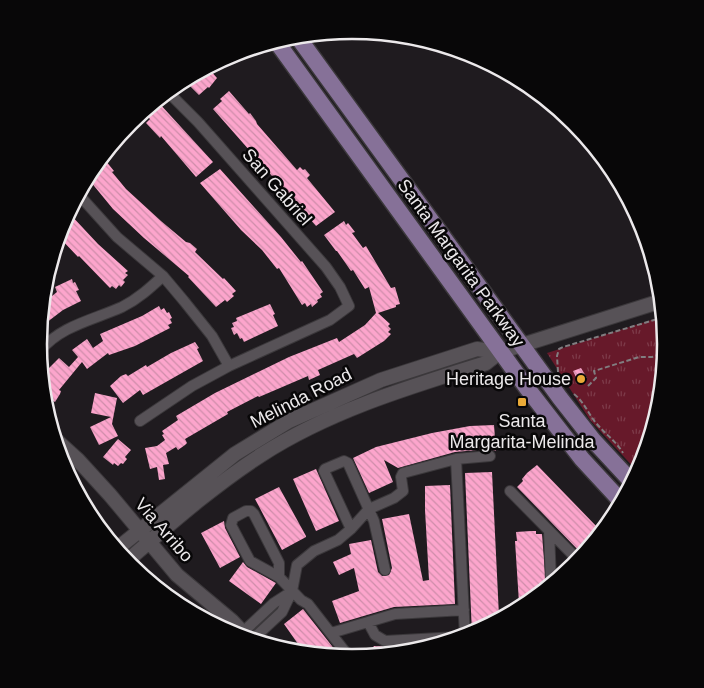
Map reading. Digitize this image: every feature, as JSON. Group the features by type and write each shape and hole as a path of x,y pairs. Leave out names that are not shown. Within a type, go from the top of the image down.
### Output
{"main road":[{"name":"Santa Margarita Parkway","path":"302,43 521,345 593,440 627,477"},
{"name":"Santa Margarita Parkway","path":"281,47 500,352 564,437 616,496"},
{"name":"Melinda Road","path":"133,556 229,476 297,434 360,406 433,379 486,363 500,352 655,303"},
{"name":"Melinda Road","path":"122,544 235,454 289,421 381,380 477,350 500,352"},
{"name":"Via Arribo","path":"65,449 78,460 178,575 239,628"}],"street":[{"name":"San Gabriel","path":"173,97 198,122 326,267 340,287 349,306 330,320 228,366"},
{"path":"83,200 117,237 163,276 212,336 228,366 192,386 140,421"},
{"path":"47,345 56,336 73,326 122,306 143,294 163,276"},
{"path":"251,632 274,603 292,591 297,565 314,551 338,540 369,509 403,492 401,477 403,473 456,459 490,456"},
{"path":"456,459 465,628"},
{"path":"351,529 325,474 325,469 344,461 347,461 374,521 385,570"},
{"path":"510,491 573,555"},
{"path":"279,577 279,563 254,514 251,511 246,511 232,518 231,525 250,561 279,577 313,610 343,649"},
{"path":"550,531 551,575"},
{"path":"331,633 395,614 464,610"},
{"path":"368,622 375,635 385,641 433,638"}],"path":[{"path":"561,378 556,365 559,350 657,319"},
{"path":"588,386 596,378 594,371 639,356 657,355"},
{"path":"571,391 585,404 596,423 615,441 627,459"}],"green space":[{"path":"656,318 657,364 655,384 647,423 632,466 590,420 547,353"}],"building":[{"path":"212,73 217,78 209,88 199,95 190,86"},
{"path":"229,91 250,113 257,124 297,170 300,167 303,170 305,169 310,175 307,178 335,212 316,226 213,109"},
{"path":"162,106 213,162 196,177 161,136 160,138 146,123 150,119 148,117"},
{"path":"107,162 126,189 161,221 197,249 195,252 236,291 232,294 234,296 216,307 189,276 113,209 92,184"},
{"path":"220,169 302,261 323,292 320,294 322,297 312,307 311,304 307,307 305,303 302,305 279,268 277,269 200,183"},
{"path":"74,218 98,244 128,271 125,273 128,275 123,280 125,282 116,289 112,286 110,288 64,243"},
{"path":"344,221 355,232 352,233 363,248 366,246 391,288 395,287 400,304 378,313 390,324 388,326 391,329 388,332 391,334 384,341 357,358 354,354 318,370 320,375 309,380 308,376 258,396 227,412 228,414 185,439 187,443 178,450 176,447 166,453 169,464 163,465 165,479 159,480 157,467 150,469 145,448 157,446 165,440 162,431 178,420 176,416 215,393 289,357 337,338 339,342 365,325 376,313 369,287 365,289 353,270 351,271 324,235"},
{"path":"72,279 79,290 76,291 81,301 63,310 47,322 50,297 57,292 55,287"},
{"path":"270,304 278,326 244,342 237,333 234,335 231,328 234,327 232,323 237,321 236,318"},
{"path":"159,306 161,310 164,308 167,313 169,312 172,323 168,325 170,328 135,346 109,355 108,353 87,369 82,362 59,390 61,391 60,394 55,402 52,400 48,369 59,358 69,367 78,357 72,350 87,339 93,348 103,341 100,334 142,316"},
{"path":"195,342 203,361 143,395 140,390 123,403 110,386 121,376 126,374 128,376 146,365 147,367"},
{"name":"Heritage House","path":"581,368 587,378 578,381 573,371"},
{"path":"95,393 117,398 112,424 118,436 99,445 90,427 111,417 91,413"},
{"path":"494,425 496,451 489,449 455,452 398,468 384,460 393,482 369,493 353,458 376,447 432,433 470,426"},
{"path":"118,439 131,450 125,457 127,459 123,464 121,463 118,466 114,463 113,465 103,457"},
{"path":"537,465 597,527 577,549 517,487 527,473"},
{"path":"316,469 339,521 316,531 293,479"},
{"path":"492,472 499,611 472,625 465,473"},
{"path":"450,485 455,604 394,607 340,623 332,601 359,591 354,568 339,575 333,562 351,554 349,544 371,540 378,572 382,576 389,575 392,568 382,519 409,514 423,581 429,580 425,486"},
{"path":"279,487 306,536 282,550 255,499"},
{"path":"224,521 225,528 240,557 220,568 201,533"},
{"path":"536,531 536,534 542,534 546,579 519,600 515,541 517,541 516,532"},
{"path":"243,562 247,567 276,583 261,604 229,581"},
{"path":"303,609 334,649 298,644 284,624"},
{"path":"374,646 393,647 392,647 372,649"}],"place":[{"name":"Heritage House","path":"581,379"},
{"name":"Santa Margarita-Melinda","path":"522,402"}]}
